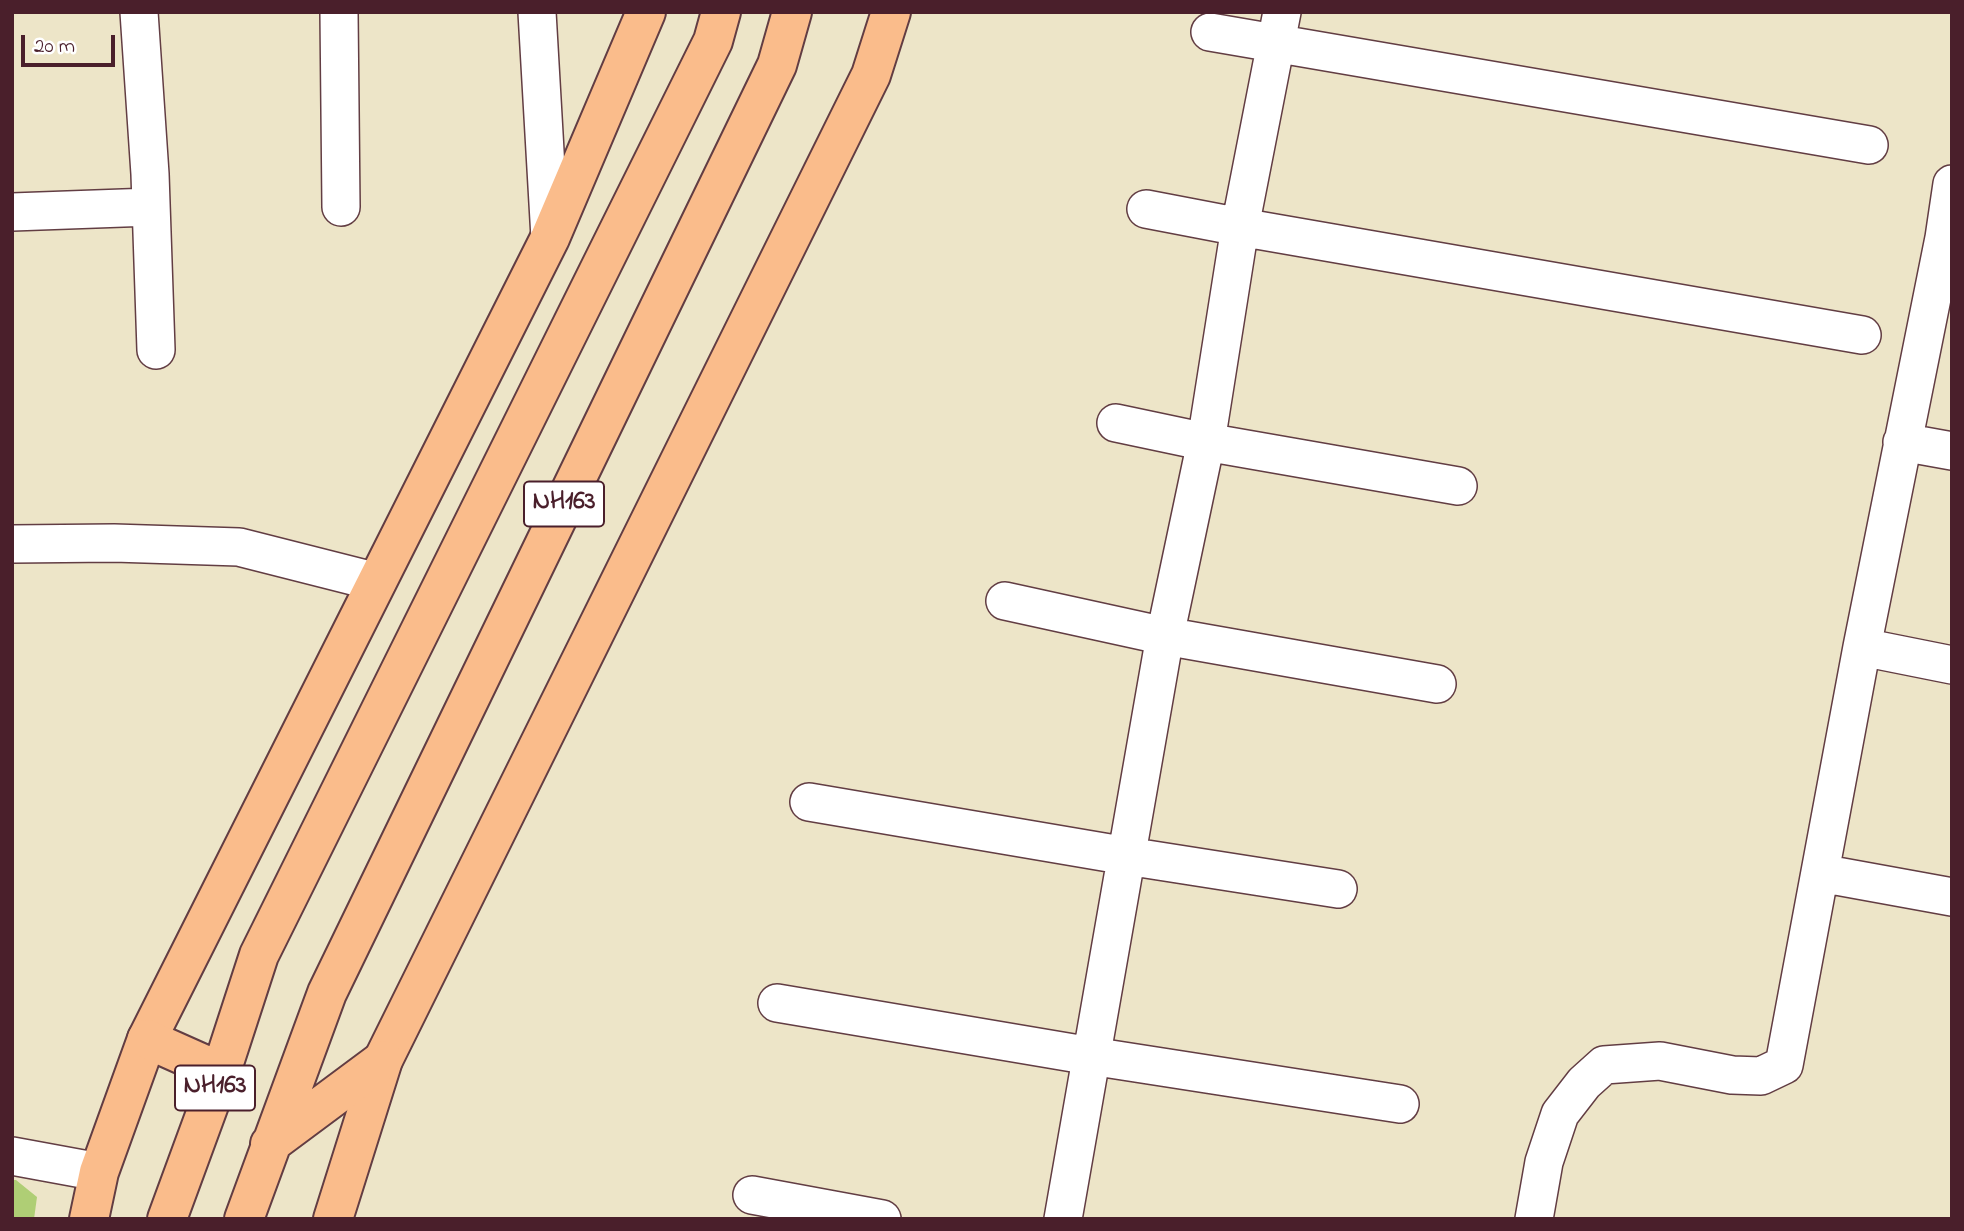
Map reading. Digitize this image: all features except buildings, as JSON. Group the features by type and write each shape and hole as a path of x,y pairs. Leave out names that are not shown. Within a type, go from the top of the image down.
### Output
{"main road":[{"path":"89,1219 99,1172 147,1039 550,238 646,12"},
{"name":"NH163","path":"167,1219 221,1072 259,955 713,41 721,12"},
{"name":"NH163","path":"243,1219 327,993 776,65 792,12"},
{"path":"333,1219 383,1060 871,75 891,12"},
{"path":"147,1039 221,1072"},
{"path":"270,1144 383,1060"}],"street":[{"path":"139,12 151,207 156,350"},
{"path":"339,12 341,207"},
{"path":"537,12 550,238"},
{"path":"1210,32 1279,29 1869,145"},
{"path":"1063,1219 1165,636 1206,442 1240,227 1279,29"},
{"path":"1534,1219 1544,1163 1560,1114 1584,1083 1604,1065 1660,1061 1732,1075 1761,1076 1784,1065 1902,442 1948,229 1952,184"},
{"path":"12,212 151,207"},
{"path":"1146,209 1862,335"},
{"path":"1116,423 1206,442 1458,486"},
{"path":"1902,442 1952,451"},
{"path":"12,544 114,543 239,547 377,582"},
{"path":"1005,601 1165,636 1437,684"},
{"path":"1862,647 1952,665"},
{"path":"809,802 1338,889"},
{"path":"1820,873 1952,897"},
{"path":"777,1003 1400,1104"},
{"path":"12,1156 99,1172"},
{"path":"752,1195 882,1219"}],"green space":[{"path":"12,1180 16,1180 37,1197 34,1219 12,1219"}]}
